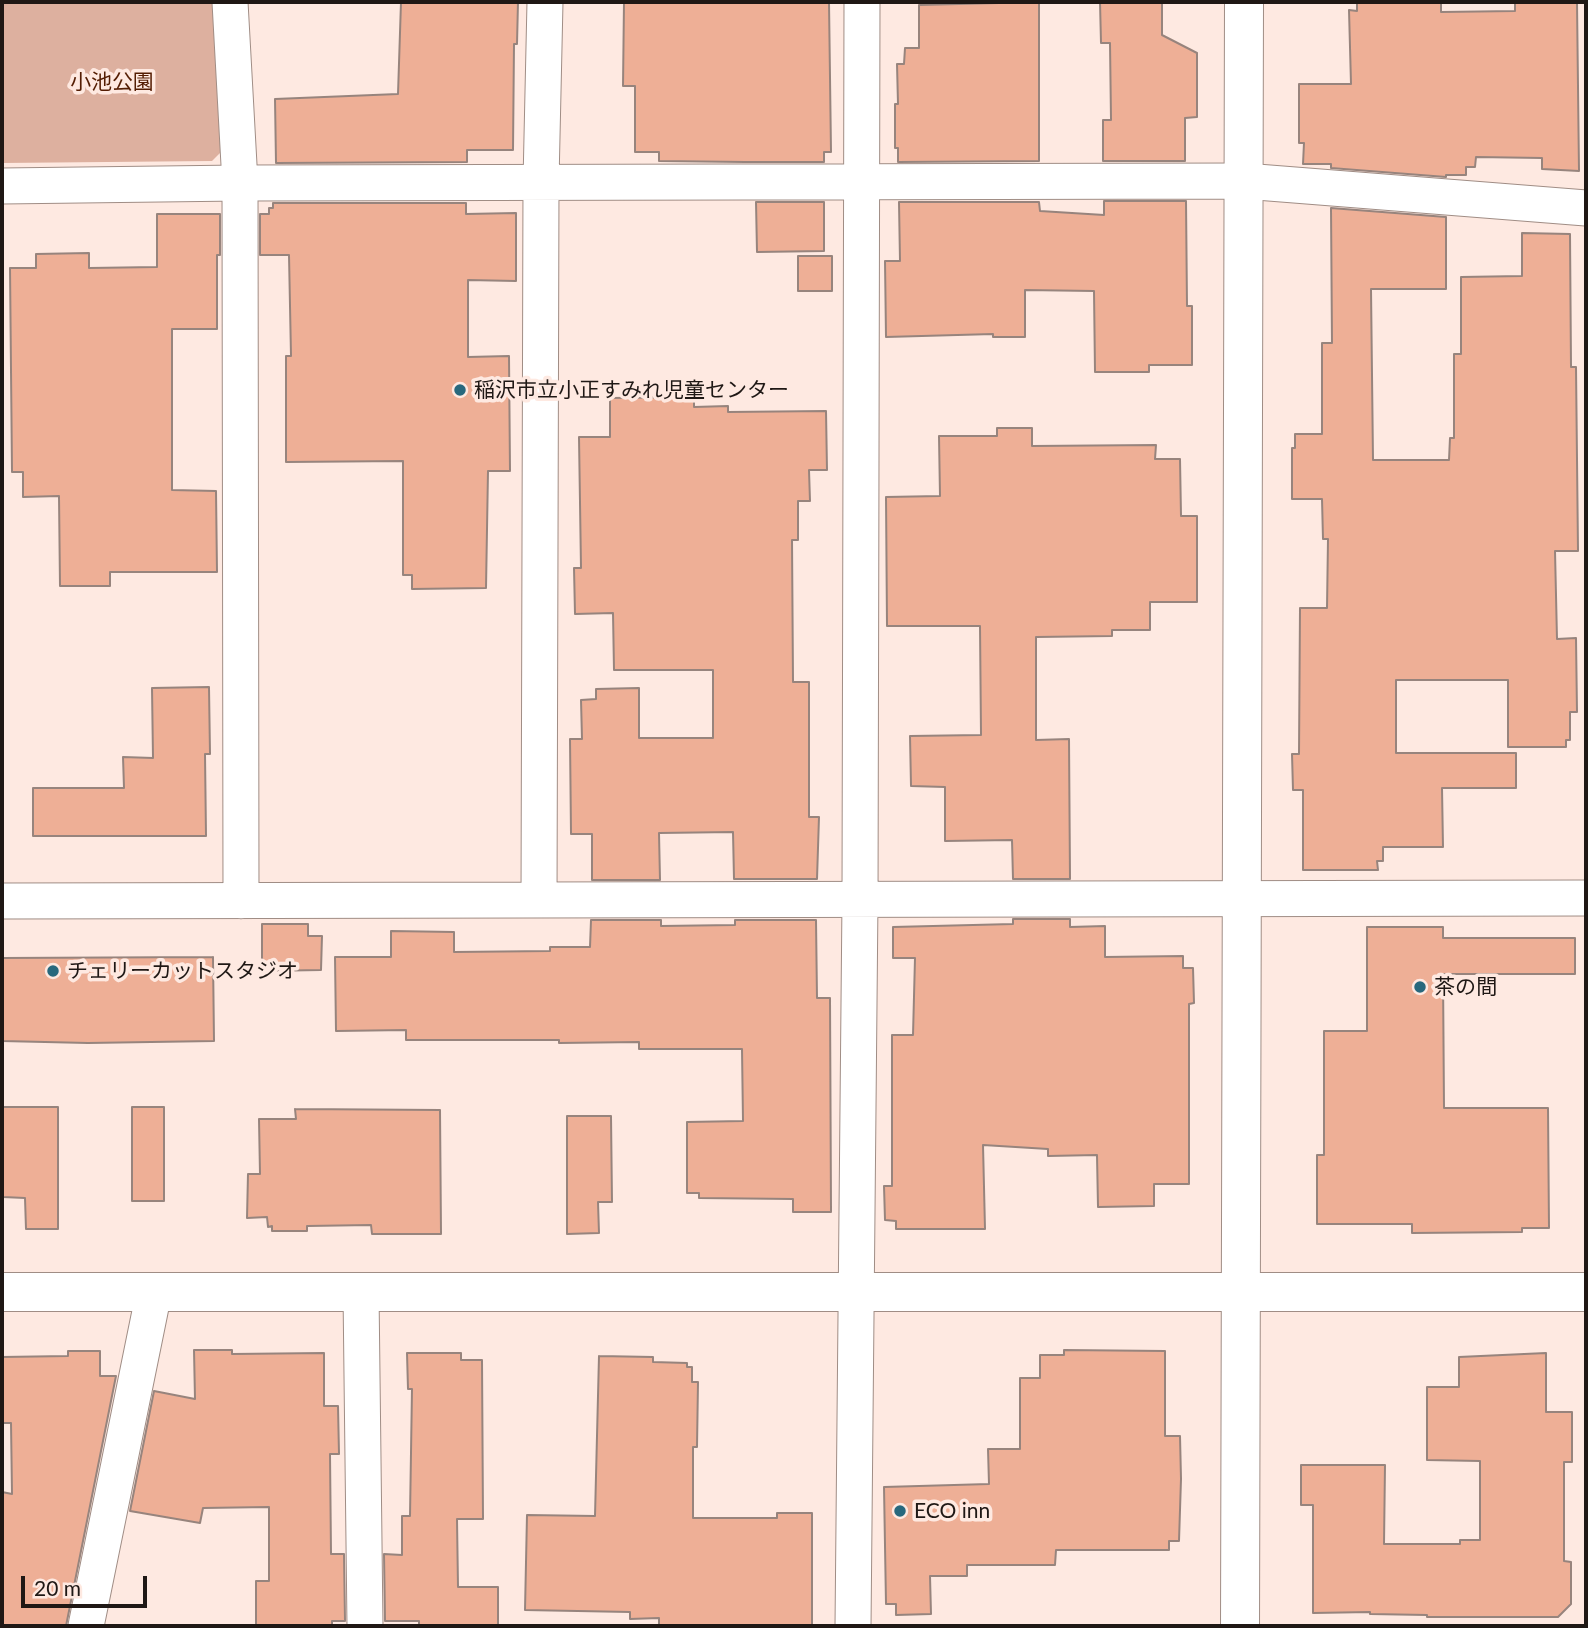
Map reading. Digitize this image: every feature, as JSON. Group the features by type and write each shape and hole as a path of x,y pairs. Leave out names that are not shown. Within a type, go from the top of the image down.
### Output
{"street":[{"path":"230,2 240,183 241,901"},
{"path":"539,900 541,182 545,2"},
{"path":"853,1626 858,1292 862,2"},
{"path":"1240,1626 1244,2"},
{"path":"2,186 1244,181 1586,208"},
{"path":"2,901 1586,898"},
{"path":"2,1292 1586,1292"},
{"path":"86,1626 154,1292"},
{"path":"361,1292 365,1626"}],"green space":[{"name":"小池公園","path":"2,2 214,2 222,151 212,161 2,163"}],"building":[{"path":"401,2 518,2 517,44 514,44 513,150 467,150 467,162 276,163 275,99 398,94"},
{"path":"624,2 829,2 831,152 824,152 824,162 659,161 659,152 635,152 635,86 623,86"},
{"path":"1039,2 1039,161 898,162 898,148 895,148 897,64 904,64 905,48 919,48 919,5"},
{"path":"1100,2 1162,2 1162,35 1197,53 1197,117 1185,118 1185,161 1103,161 1103,120 1111,120 1110,43 1101,43"},
{"path":"1357,2 1441,2 1441,12 1515,11 1515,2 1577,2 1579,171 1542,169 1542,158 1476,157 1475,167 1466,167 1466,175 1446,177 1331,168 1331,164 1303,164 1304,143 1299,143 1299,84 1351,84 1349,10 1357,11"},
{"path":"1104,201 1186,201 1187,306 1192,306 1192,365 1149,365 1149,372 1095,372 1094,291 1025,290 1025,337 993,337 993,334 886,337 885,261 900,261 899,202 1039,202 1040,211 1104,215"},
{"path":"756,202 824,202 824,251 757,252"},
{"path":"273,203 466,203 466,214 516,213 516,281 468,280 468,357 509,356 510,471 488,471 486,588 412,589 412,575 403,575 403,461 286,462 286,356 291,356 289,255 260,255 260,214 269,214"},
{"path":"1331,208 1446,217 1446,289 1371,289 1373,460 1449,460 1450,438 1454,438 1454,354 1461,354 1461,277 1522,276 1522,233 1570,234 1571,367 1576,367 1578,551 1555,551 1557,639 1576,638 1577,712 1570,712 1570,740 1566,740 1566,747 1508,747 1508,680 1396,680 1396,753 1516,753 1516,788 1442,788 1443,847 1383,847 1383,861 1377,861 1378,870 1303,870 1303,790 1293,790 1292,754 1299,754 1300,608 1327,608 1328,539 1323,539 1322,499 1292,499 1292,448 1295,448 1295,434 1322,434 1322,343 1332,343"},
{"path":"157,214 220,214 217,329 172,329 172,490 216,491 217,572 110,572 110,586 60,586 59,496 23,497 23,472 12,472 10,268 36,268 36,254 89,253 89,268 157,267"},
{"path":"798,256 832,256 832,291 798,291"},
{"path":"694,397 694,407 728,406 728,412 826,411 827,470 809,470 810,501 798,501 798,540 792,540 793,682 809,682 809,817 819,817 817,879 734,879 733,832 659,833 660,880 592,880 592,834 571,834 570,739 582,739 581,700 596,699 596,689 639,688 639,738 713,738 713,670 614,670 613,613 575,614 574,568 581,568 579,437 610,437 610,398"},
{"path":"997,428 1032,428 1032,446 1156,445 1155,459 1180,459 1181,516 1197,516 1197,602 1150,602 1150,630 1112,630 1112,636 1036,637 1036,740 1069,739 1070,879 1013,879 1012,840 945,841 945,787 911,786 910,736 981,735 980,626 887,626 886,497 940,496 939,436 997,436"},
{"path":"209,687 210,754 205,754 206,836 33,836 33,788 124,788 123,757 153,758 152,688"},
{"path":"1013,919 1070,919 1070,927 1105,926 1105,957 1183,956 1183,968 1193,968 1194,1003 1189,1004 1189,1184 1154,1184 1154,1206 1098,1207 1097,1155 1048,1156 1048,1149 983,1145 985,1229 896,1229 896,1221 885,1220 884,1186 892,1186 892,1035 913,1035 915,958 893,958 893,927 1013,924"},
{"path":"591,920 661,920 661,926 735,925 735,920 816,920 817,998 830,998 831,1212 793,1212 793,1199 699,1198 699,1193 687,1193 687,1122 743,1121 742,1049 639,1049 639,1042 406,1040 406,1030 336,1031 335,957 391,957 391,931 454,932 454,952 550,951 550,947 590,947"},
{"path":"262,924 308,924 308,936 322,936 321,970 262,971"},
{"path":"1367,927 1443,927 1443,938 1575,938 1575,974 1443,974 1444,1108 1548,1108 1549,1228 1522,1228 1522,1232 1412,1233 1412,1224 1317,1224 1317,1155 1324,1155 1324,1031 1367,1031"},
{"path":"213,957 214,1041 2,1041 2,958"},
{"path":"3,1107 58,1107 58,1229 26,1229 25,1198 3,1197"},
{"path":"132,1107 164,1107 164,1201 132,1201"},
{"path":"295,1109 440,1110 441,1234 372,1234 371,1225 307,1226 307,1231 272,1231 272,1226 268,1227 267,1217 247,1218 248,1174 260,1174 259,1119 296,1119"},
{"path":"567,1116 611,1116 612,1202 598,1202 599,1233 567,1234"},
{"path":"194,1350 232,1350 232,1354 324,1353 324,1406 338,1406 339,1454 330,1454 331,1554 344,1554 345,1621 332,1621 332,1626 256,1626 256,1581 269,1581 269,1507 203,1508 200,1523 130,1511 154,1391 195,1399"},
{"path":"1064,1350 1165,1351 1165,1436 1180,1436 1179,1541 1169,1541 1169,1550 1056,1550 1055,1565 967,1565 967,1576 930,1576 931,1614 896,1615 896,1604 886,1604 884,1487 989,1484 988,1449 1020,1449 1020,1378 1040,1378 1040,1355 1064,1355"},
{"path":"68,1351 100,1351 100,1376 116,1376 66,1626 2,1626 2,1492 12,1494 11,1423 2,1423 2,1357 68,1356"},
{"path":"407,1353 461,1353 461,1360 482,1360 483,1519 457,1519 458,1587 498,1587 498,1626 419,1626 419,1621 385,1621 384,1554 402,1555 402,1516 410,1516 412,1389 408,1389"},
{"path":"1546,1353 1546,1412 1572,1412 1572,1462 1564,1462 1564,1561 1571,1562 1571,1604 1558,1617 1427,1617 1370,1612 1313,1613 1313,1505 1301,1505 1301,1465 1385,1465 1384,1544 1460,1544 1460,1540 1480,1540 1480,1461 1427,1460 1427,1387 1459,1387 1459,1357"},
{"path":"599,1356 653,1357 653,1362 687,1363 687,1367 692,1367 692,1382 698,1382 697,1447 693,1447 693,1518 777,1518 777,1513 812,1513 812,1626 659,1626 659,1618 630,1619 630,1612 525,1610 527,1515 595,1516"}],"place":[{"name":"稲沢市立小正すみれ児童センター","path":"460,390"},
{"name":"チェリーカットスタジオ","path":"53,971"},
{"name":"茶の間","path":"1420,987"},
{"name":"ECO inn","path":"900,1511"}]}
